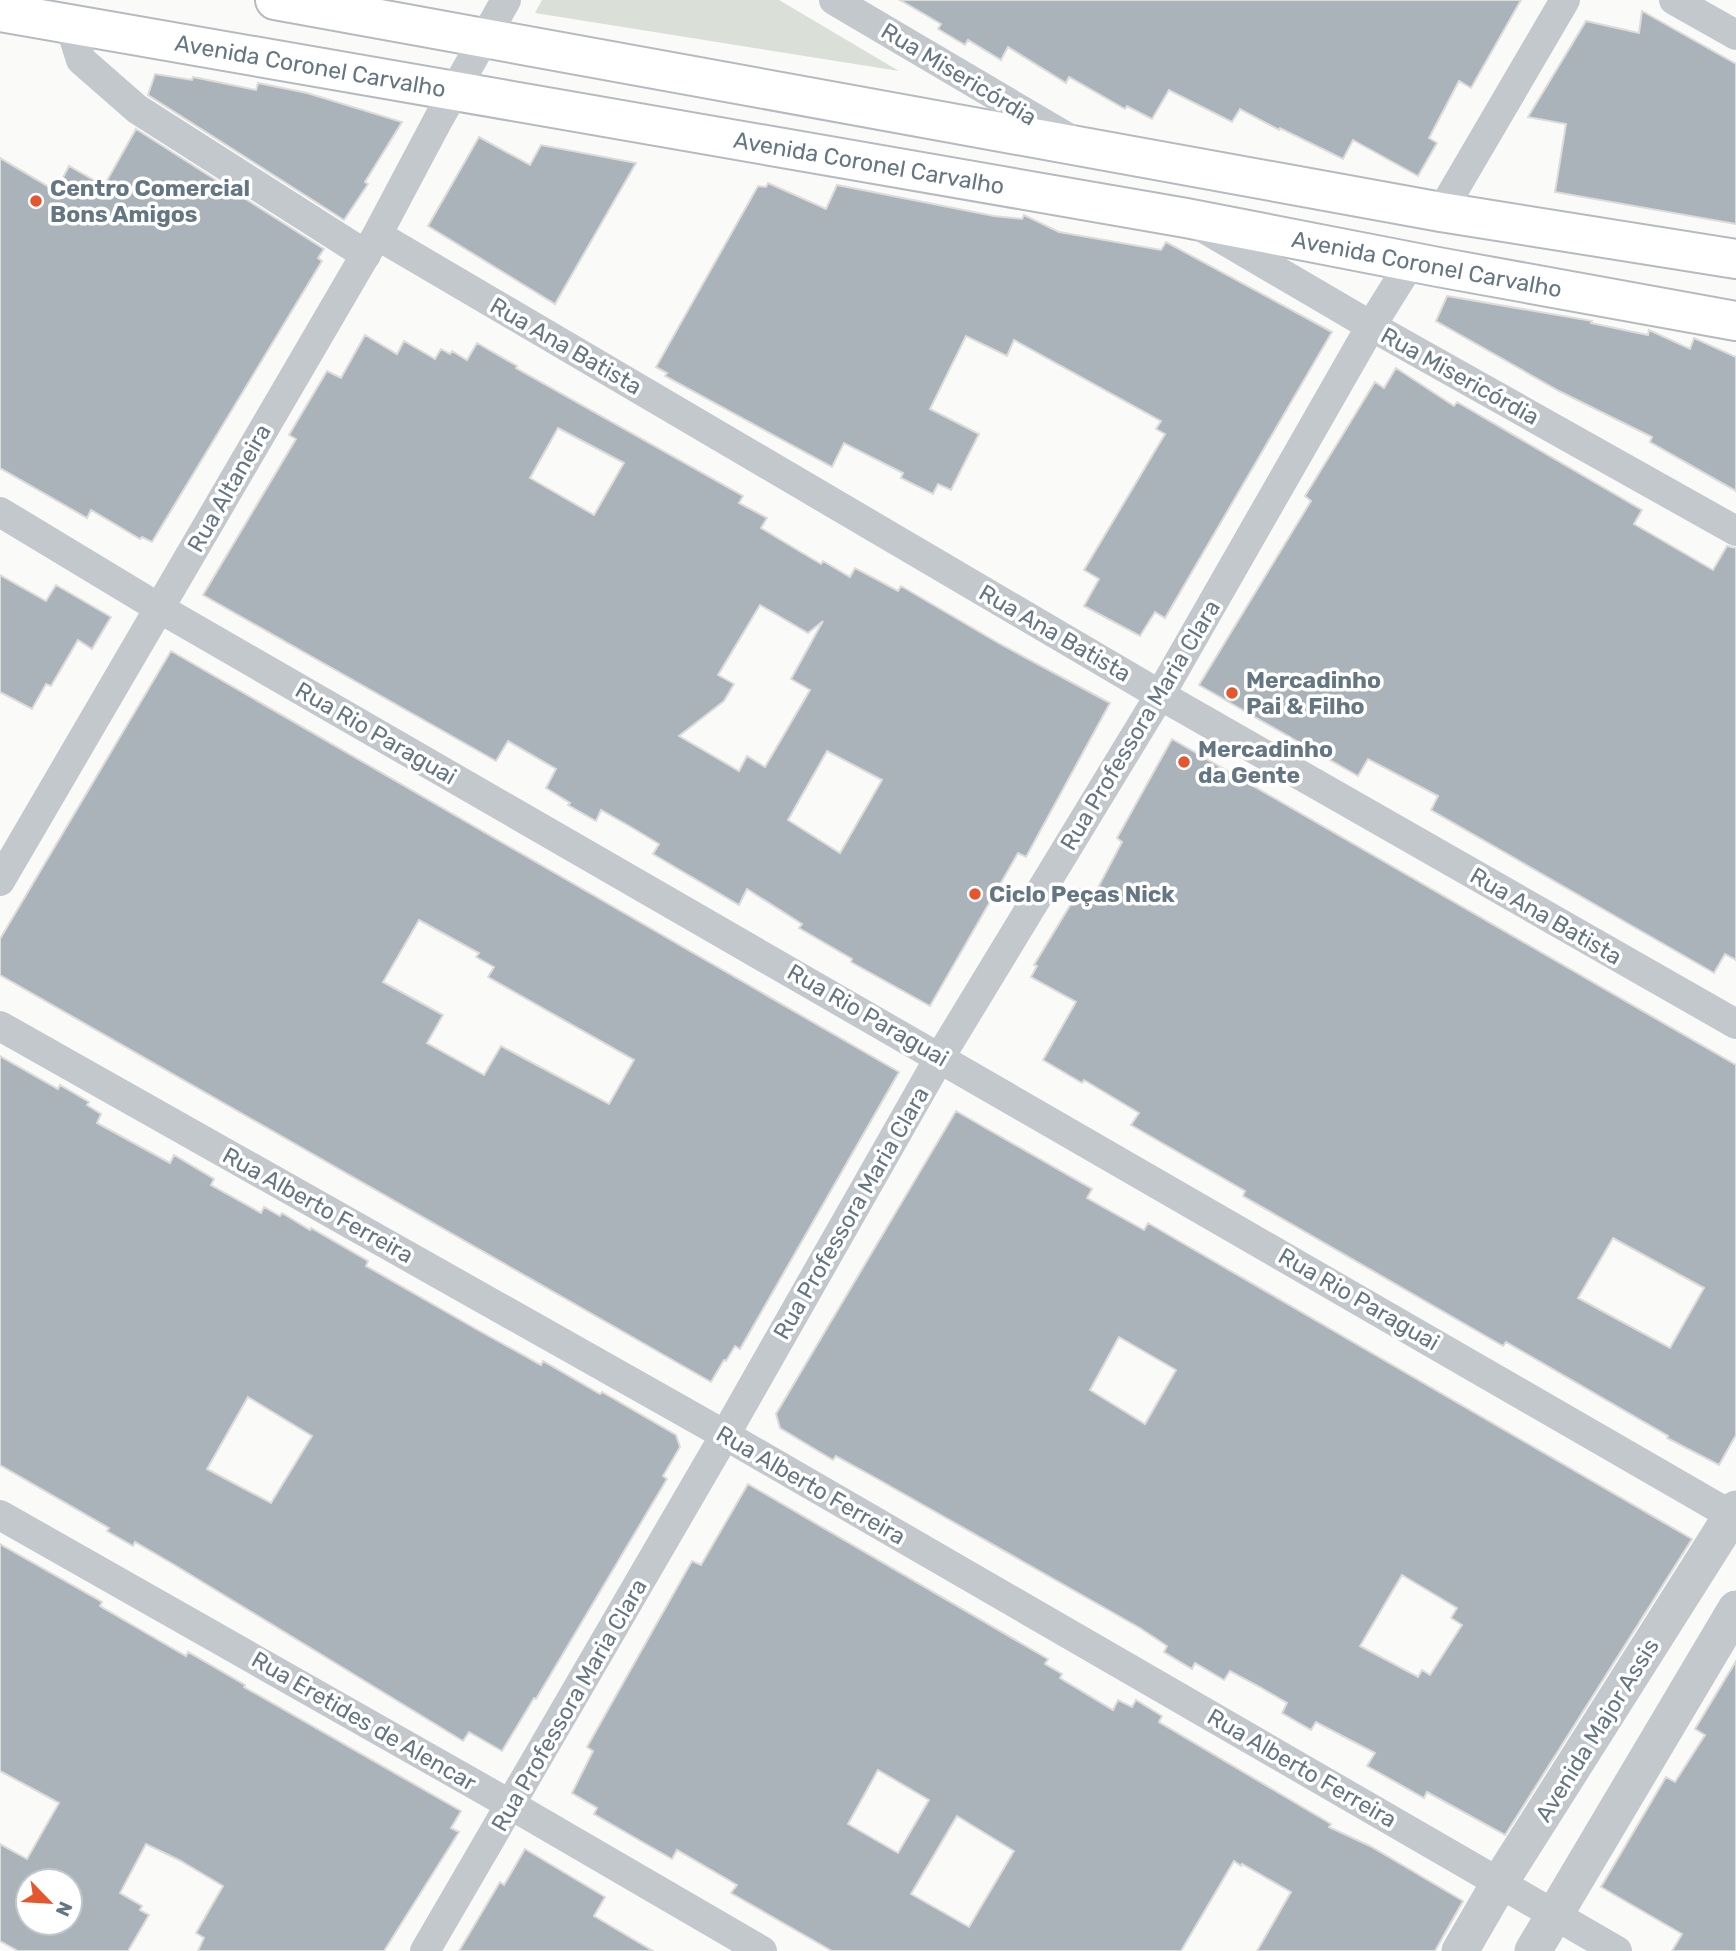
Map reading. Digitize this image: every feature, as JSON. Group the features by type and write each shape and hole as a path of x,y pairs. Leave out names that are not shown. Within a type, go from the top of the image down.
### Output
{"main road":[{"path":"275,0 1441,212 1736,259"},
{"name":"Avenida Coronel Carvalho","path":"0,12 1186,218 1736,321"}],"street":[{"name":"Rua Altaneira","path":"0,881 371,245 506,0"},
{"name":"Rua Misericórdia","path":"834,0 1084,148"},
{"path":"1441,212 1565,0"},
{"path":"1674,0 1736,35"},
{"name":"Rua Ana Batista","path":"70,25 81,60 137,109 1736,1024"},
{"name":"Rua Misericórdia","path":"1186,218 1371,326 1736,531"},
{"name":"Rua Professora Maria Clara","path":"425,1951 725,1435 940,1057 1160,695 1371,326 1411,262"},
{"name":"Rua Rio Paraguai","path":"0,512 159,608 1735,1514"},
{"name":"Rua Alberto Ferreira","path":"0,1026 725,1435 1617,1951"},
{"name":"Avenida Major Assis","path":"1460,1951 1500,1882 1735,1514"},
{"name":"Rua Eretides de Alencar","path":"0,1515 762,1951"},
{"path":"1532,1951 1736,1609"}],"shaded area":[{"path":"542,0 779,0 899,71 535,13"}],"building":[{"path":"900,0 1521,0 1471,88 1459,81 1429,138 1437,143 1418,176 1353,140 1343,159 1240,109 1232,122 1169,90 1152,119 1127,106 1125,109 1069,77 1066,83 1008,47 1001,60 968,40 965,45 938,29 941,24"},
{"path":"1642,11 1736,64 1736,224 1555,192 1566,124 1528,117 1586,21 1639,33"},
{"path":"155,74 192,80 193,77 256,90 258,83 307,93 402,122 365,182 368,184 344,220 148,95"},
{"path":"136,129 324,249 318,258 322,261 152,542 142,537 140,539 91,510 87,518 0,468 0,158 56,191 69,166 104,186"},
{"path":"479,137 530,165 541,145 636,163 555,304 428,226"},
{"path":"768,183 826,209 837,185 994,216 1022,219 1024,215 1059,232 1161,250 1166,242 1332,332 1165,618 1155,612 1140,636 1084,606 1099,579 1084,570 1165,434 1156,429 1161,421 1014,340 1007,356 966,336 930,409 979,434 951,490 938,484 933,494 901,478 903,473 844,443 832,467 665,376 667,373 656,367 758,186 766,187"},
{"path":"1447,296 1592,321 1591,323 1648,335 1649,330 1690,349 1694,338 1736,357 1736,491 1650,442 1652,437 1559,391 1436,321"},
{"path":"365,335 397,354 404,341 435,359 441,349 450,354 452,351 467,360 477,343 517,366 516,368 743,496 739,503 767,518 761,528 821,564 823,561 850,577 855,568 898,591 901,586 1000,644 1110,703 1026,857 1018,853 930,1006 851,962 852,959 799,928 802,924 747,889 739,905 653,854 659,844 631,827 601,810 596,821 568,805 570,803 546,788 556,769 508,741 496,761 203,595 296,439 289,435 327,371 341,378","holes":["558,428 624,463 594,515 530,478","760,605 808,633 823,621 791,679 810,690 765,767 747,756 739,771 679,736 724,701 734,684 718,675","827,751 882,780 840,853 788,820"]},
{"path":"1396,368 1454,406 1457,402 1642,510 1634,524 1713,570 1727,546 1736,548 1736,960 1725,954 1714,973 1431,810 1438,796 1368,759 1358,776 1199,685 1311,501 1305,496 1375,382 1384,388"},
{"path":"0,575 46,601 56,585 111,617 92,649 78,640 51,686 46,684 32,709 0,692"},
{"path":"171,651 899,1072 740,1349 735,1346 711,1382 0,975 0,939","holes":["419,920 479,953 476,957 494,967 488,977 634,1060 609,1104 501,1046 484,1075 427,1043 443,1015 383,982"]},
{"path":"1172,739 1736,1065 1736,1435 1719,1465 1667,1438 1668,1436 1506,1342 1503,1346 1243,1196 1245,1191 1131,1125 1139,1113 1084,1080 1082,1083 1043,1060 1076,1002 1031,977 1037,966 1034,965 1080,889 1093,897 1122,842 1117,838","holes":["1613,1238 1704,1288 1670,1348 1578,1298"]},
{"path":"0,1056 58,1089 60,1085 89,1102 87,1105 101,1114 97,1123 170,1163 174,1155 214,1179 211,1185 261,1213 264,1207 280,1216 282,1213 310,1230 311,1228 368,1261 366,1266 476,1329 541,1365 543,1361 600,1394 602,1392 676,1435 680,1447 663,1476 667,1479 502,1751 469,1732 463,1741 173,1564 135,1542 133,1546 107,1531 109,1528 0,1465","holes":["248,1397 312,1436 271,1503 207,1469"]},
{"path":"956,1111 1092,1189 1087,1198 1144,1230 1148,1223 1692,1539 1505,1835 1427,1792 1424,1798 1367,1766 1375,1753 1316,1722 1311,1730 1282,1713 1287,1703 1230,1671 1224,1680 1195,1663 1192,1669 1164,1652 1167,1646 1140,1628 874,1477 836,1456 833,1460 780,1428 776,1414","holes":["1119,1337 1176,1370 1145,1424 1090,1390","1402,1575 1457,1608 1451,1618 1462,1625 1430,1675 1422,1670 1418,1677 1360,1646"]},
{"path":"748,1484 1048,1659 1045,1664 1062,1674 1060,1678 1113,1710 1118,1700 1132,1707 1136,1700 1162,1716 1159,1722 1331,1824 1329,1827 1370,1846 1463,1901 1435,1951 1257,1951 1291,1892 1234,1861 1181,1951 832,1951 731,1893 737,1885 677,1850 672,1859 594,1814 597,1808 572,1793 593,1751 587,1747 692,1561 701,1565","holes":["878,1770 929,1800 898,1853 848,1824","957,1816 1014,1851 969,1927 911,1894"]},
{"path":"0,1544 102,1602 100,1606 146,1633 186,1656 188,1652 461,1811 451,1828 459,1832 384,1951 198,1951 204,1938 196,1933 223,1886 146,1844 120,1893 142,1906 140,1910 149,1915 128,1951 18,1951 0,1941 0,1844 27,1859 59,1803 0,1771"},
{"path":"1736,1661 1736,1951 1672,1951 1682,1934 1601,1887 1666,1777 1675,1782 1705,1735 1695,1729"},
{"path":"525,1849 605,1897 594,1916 653,1951 459,1951 500,1882 504,1885"}],"place":[{"name":"Centro Comercial Bons Amigos","path":"36,201"},
{"name":"Mercadinho Pai & Filho","path":"1232,693"},
{"name":"Mercadinho da Gente","path":"1184,762"},
{"name":"Ciclo Peças Nick","path":"975,894"}]}
